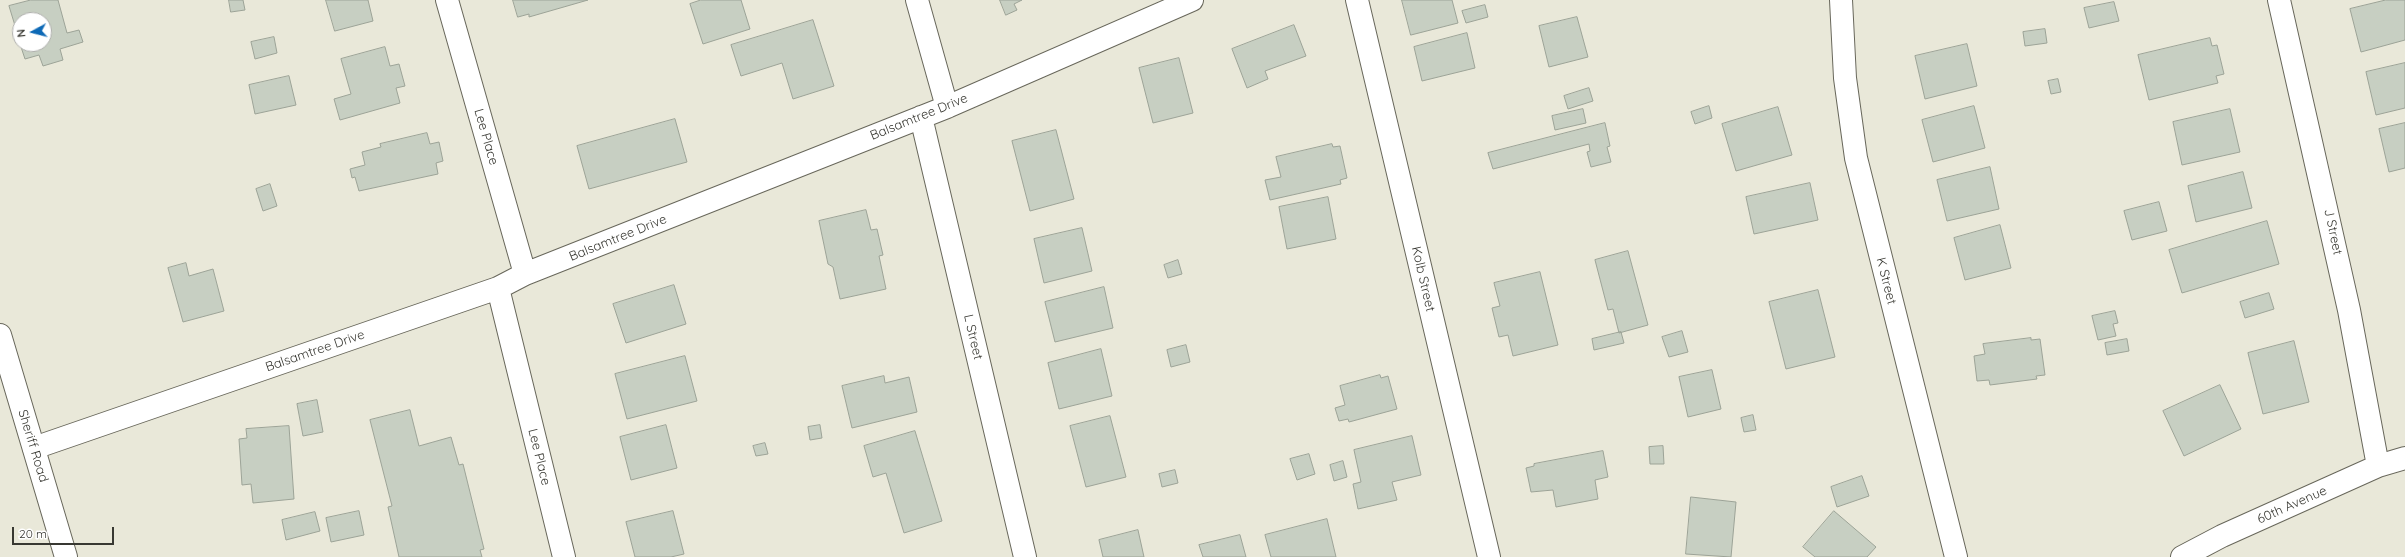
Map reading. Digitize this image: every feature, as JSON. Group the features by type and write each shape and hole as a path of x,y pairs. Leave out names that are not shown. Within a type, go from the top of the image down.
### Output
{"street":[{"name":"Lee Place","path":"447,0 525,274"},
{"path":"917,0 947,106"},
{"name":"Balsamtree Drive","path":"34,448 498,288 525,274 921,117 1192,0"},
{"name":"Kolb Street","path":"1357,0 1489,557"},
{"name":"K Street","path":"1841,0 1845,78 1856,158 1956,557"},
{"name":"J Street","path":"2280,0 2350,310 2378,466"},
{"name":"L Street","path":"921,117 1025,557"},
{"name":"Lee Place","path":"498,288 564,557"},
{"name":"Sheriff Road","path":"0,335 66,557"},
{"name":"60th Avenue","path":"2182,557 2222,536 2378,466 2405,458"}],"building":[{"path":"31,0 58,0 67,33 79,30 83,42 60,49 63,60 43,66 39,55 25,59 23,52 52,52 52,12 12,12 12,16 9,6"},
{"path":"229,0 243,0 245,10 231,12"},
{"path":"326,0 368,0 373,21 335,31"},
{"path":"513,0 588,0 529,17 529,14 518,17"},
{"path":"701,0 741,0 750,29 703,44 690,4"},
{"path":"1000,0 1022,0 1014,4 1017,10 1006,15"},
{"path":"1402,0 1452,0 1458,23 1411,35"},
{"path":"2386,0 2405,0 2405,40 2361,52 2350,9"},
{"path":"2114,2 2119,21 2089,28 2084,8"},
{"path":"1485,5 1488,17 1466,23 1462,11"},
{"path":"1577,17 1588,57 1549,67 1539,26"},
{"path":"813,20 834,86 793,99 782,63 741,76 731,45"},
{"path":"1294,25 1306,56 1265,71 1268,79 1247,88 1232,49"},
{"path":"2045,29 2047,43 2025,46 2023,32"},
{"path":"1467,33 1475,68 1422,81 1414,47"},
{"path":"274,37 277,53 255,59 251,42"},
{"path":"2210,38 2212,46 2217,45 2224,74 2216,76 2218,83 2149,100 2138,55"},
{"path":"1967,44 1977,86 1925,99 1915,56"},
{"path":"385,47 390,66 399,64 405,86 396,88 400,103 340,120 334,99 351,94 341,59"},
{"path":"1179,58 1193,113 1153,123 1139,68"},
{"path":"2405,63 2405,108 2376,115 2366,72"},
{"path":"289,76 296,105 255,114 249,85"},
{"path":"2058,79 2061,92 2051,94 2048,81"},
{"path":"1589,88 1593,101 1568,109 1564,96"},
{"path":"1709,106 1712,118 1695,124 1691,112"},
{"path":"1974,106 1985,148 1933,162 1922,120"},
{"path":"1778,107 1792,155 1736,171 1722,124"},
{"path":"1583,109 1586,123 1555,130 1552,116"},
{"path":"2230,109 2240,152 2182,165 2173,122"},
{"path":"675,119 687,162 589,189 577,146"},
{"path":"1605,123 1610,146 1607,147 1611,162 1591,167 1587,152 1590,151 1589,144 1493,169 1488,153"},
{"path":"2405,123 2405,168 2389,172 2379,129"},
{"path":"1056,130 1074,199 1030,211 1012,141"},
{"path":"427,133 430,144 439,142 443,161 436,163 438,174 359,191 355,177 352,178 350,169 365,165 362,152 381,147 380,144"},
{"path":"1332,144 1333,147 1340,146 1347,178 1340,180 1341,184 1270,200 1265,180 1281,177 1276,157"},
{"path":"1990,167 1999,209 1947,221 1937,180"},
{"path":"2243,172 2252,208 2196,222 2188,186"},
{"path":"1810,183 1818,220 1754,234 1746,197"},
{"path":"270,184 277,206 263,211 256,189"},
{"path":"1328,197 1336,239 1287,249 1279,207"},
{"path":"2159,202 2167,231 2132,240 2124,211"},
{"path":"866,210 871,230 877,229 883,255 879,256 886,289 840,299 833,267 828,264 819,221"},
{"path":"2267,221 2279,264 2182,293 2169,250"},
{"path":"2000,225 2011,268 1965,280 1954,238"},
{"path":"1082,228 1092,271 1044,283 1034,239"},
{"path":"1628,251 1648,325 1619,333 1613,309 1608,310 1595,260"},
{"path":"1178,260 1182,274 1168,278 1164,265"},
{"path":"186,263 189,276 213,269 224,311 183,322 168,268"},
{"path":"1540,272 1558,345 1513,356 1508,335 1499,337 1492,308 1500,306 1494,283"},
{"path":"674,285 686,324 626,343 613,304"},
{"path":"1104,287 1113,328 1055,342 1045,302"},
{"path":"1818,290 1835,357 1786,369 1769,302"},
{"path":"2269,293 2274,309 2245,318 2240,302"},
{"path":"2115,311 2118,323 2113,324 2116,336 2098,340 2092,316"},
{"path":"1682,331 1688,352 1669,357 1662,337"},
{"path":"1621,332 1624,343 1594,350 1592,339"},
{"path":"2031,338 2031,340 2040,339 2045,375 2036,376 2037,379 1990,385 1989,380 1977,381 1974,356 1985,354 1983,344"},
{"path":"2127,339 2129,351 2107,355 2105,343"},
{"path":"2294,341 2309,402 2263,414 2248,353"},
{"path":"1186,345 1190,362 1171,367 1167,350"},
{"path":"1101,349 1112,396 1059,409 1048,363"},
{"path":"685,356 697,401 627,419 615,374"},
{"path":"1712,370 1721,409 1688,417 1679,377"},
{"path":"1380,375 1381,378 1388,376 1397,409 1349,422 1348,419 1339,421 1335,408 1345,405 1340,386"},
{"path":"884,376 885,383 909,377 917,412 852,428 842,386"},
{"path":"2220,385 2241,429 2184,456 2163,411"},
{"path":"317,400 323,432 303,436 297,404"},
{"path":"410,410 419,446 451,437 459,465 463,464 484,549 480,550 482,557 399,557 388,507 392,506 370,420"},
{"path":"1753,415 1756,430 1744,432 1741,418"},
{"path":"1110,416 1126,477 1086,487 1070,426"},
{"path":"666,425 677,468 631,480 620,437"},
{"path":"820,425 822,438 810,440 808,427"},
{"path":"289,426 294,499 253,503 251,484 242,485 239,439 247,438 246,429"},
{"path":"915,431 942,521 904,533 886,473 873,477 864,446"},
{"path":"1412,436 1421,475 1392,482 1397,500 1358,509 1353,484 1361,482 1354,450"},
{"path":"765,443 768,454 756,456 753,446"},
{"path":"1663,446 1664,464 1650,464 1649,447"},
{"path":"1603,451 1608,477 1595,480 1598,499 1556,507 1553,490 1531,492 1526,468 1534,466 1534,464"},
{"path":"1309,454 1315,474 1297,480 1290,459"},
{"path":"1343,461 1347,477 1334,481 1330,465"},
{"path":"1175,470 1178,483 1162,487 1159,474"},
{"path":"1862,476 1869,496 1837,507 1831,487"},
{"path":"1691,497 1736,502 1731,557 1686,554"},
{"path":"359,511 364,535 331,542 326,518"},
{"path":"673,511 684,554 671,557 635,557 626,522"},
{"path":"1834,511 1876,547 1867,557 1815,557 1803,547"},
{"path":"315,512 320,531 286,540 282,520"},
{"path":"1327,519 1336,557 1271,557 1265,535"},
{"path":"1138,530 1144,557 1103,557 1099,540"},
{"path":"1240,535 1246,557 1203,557 1199,545"}]}
